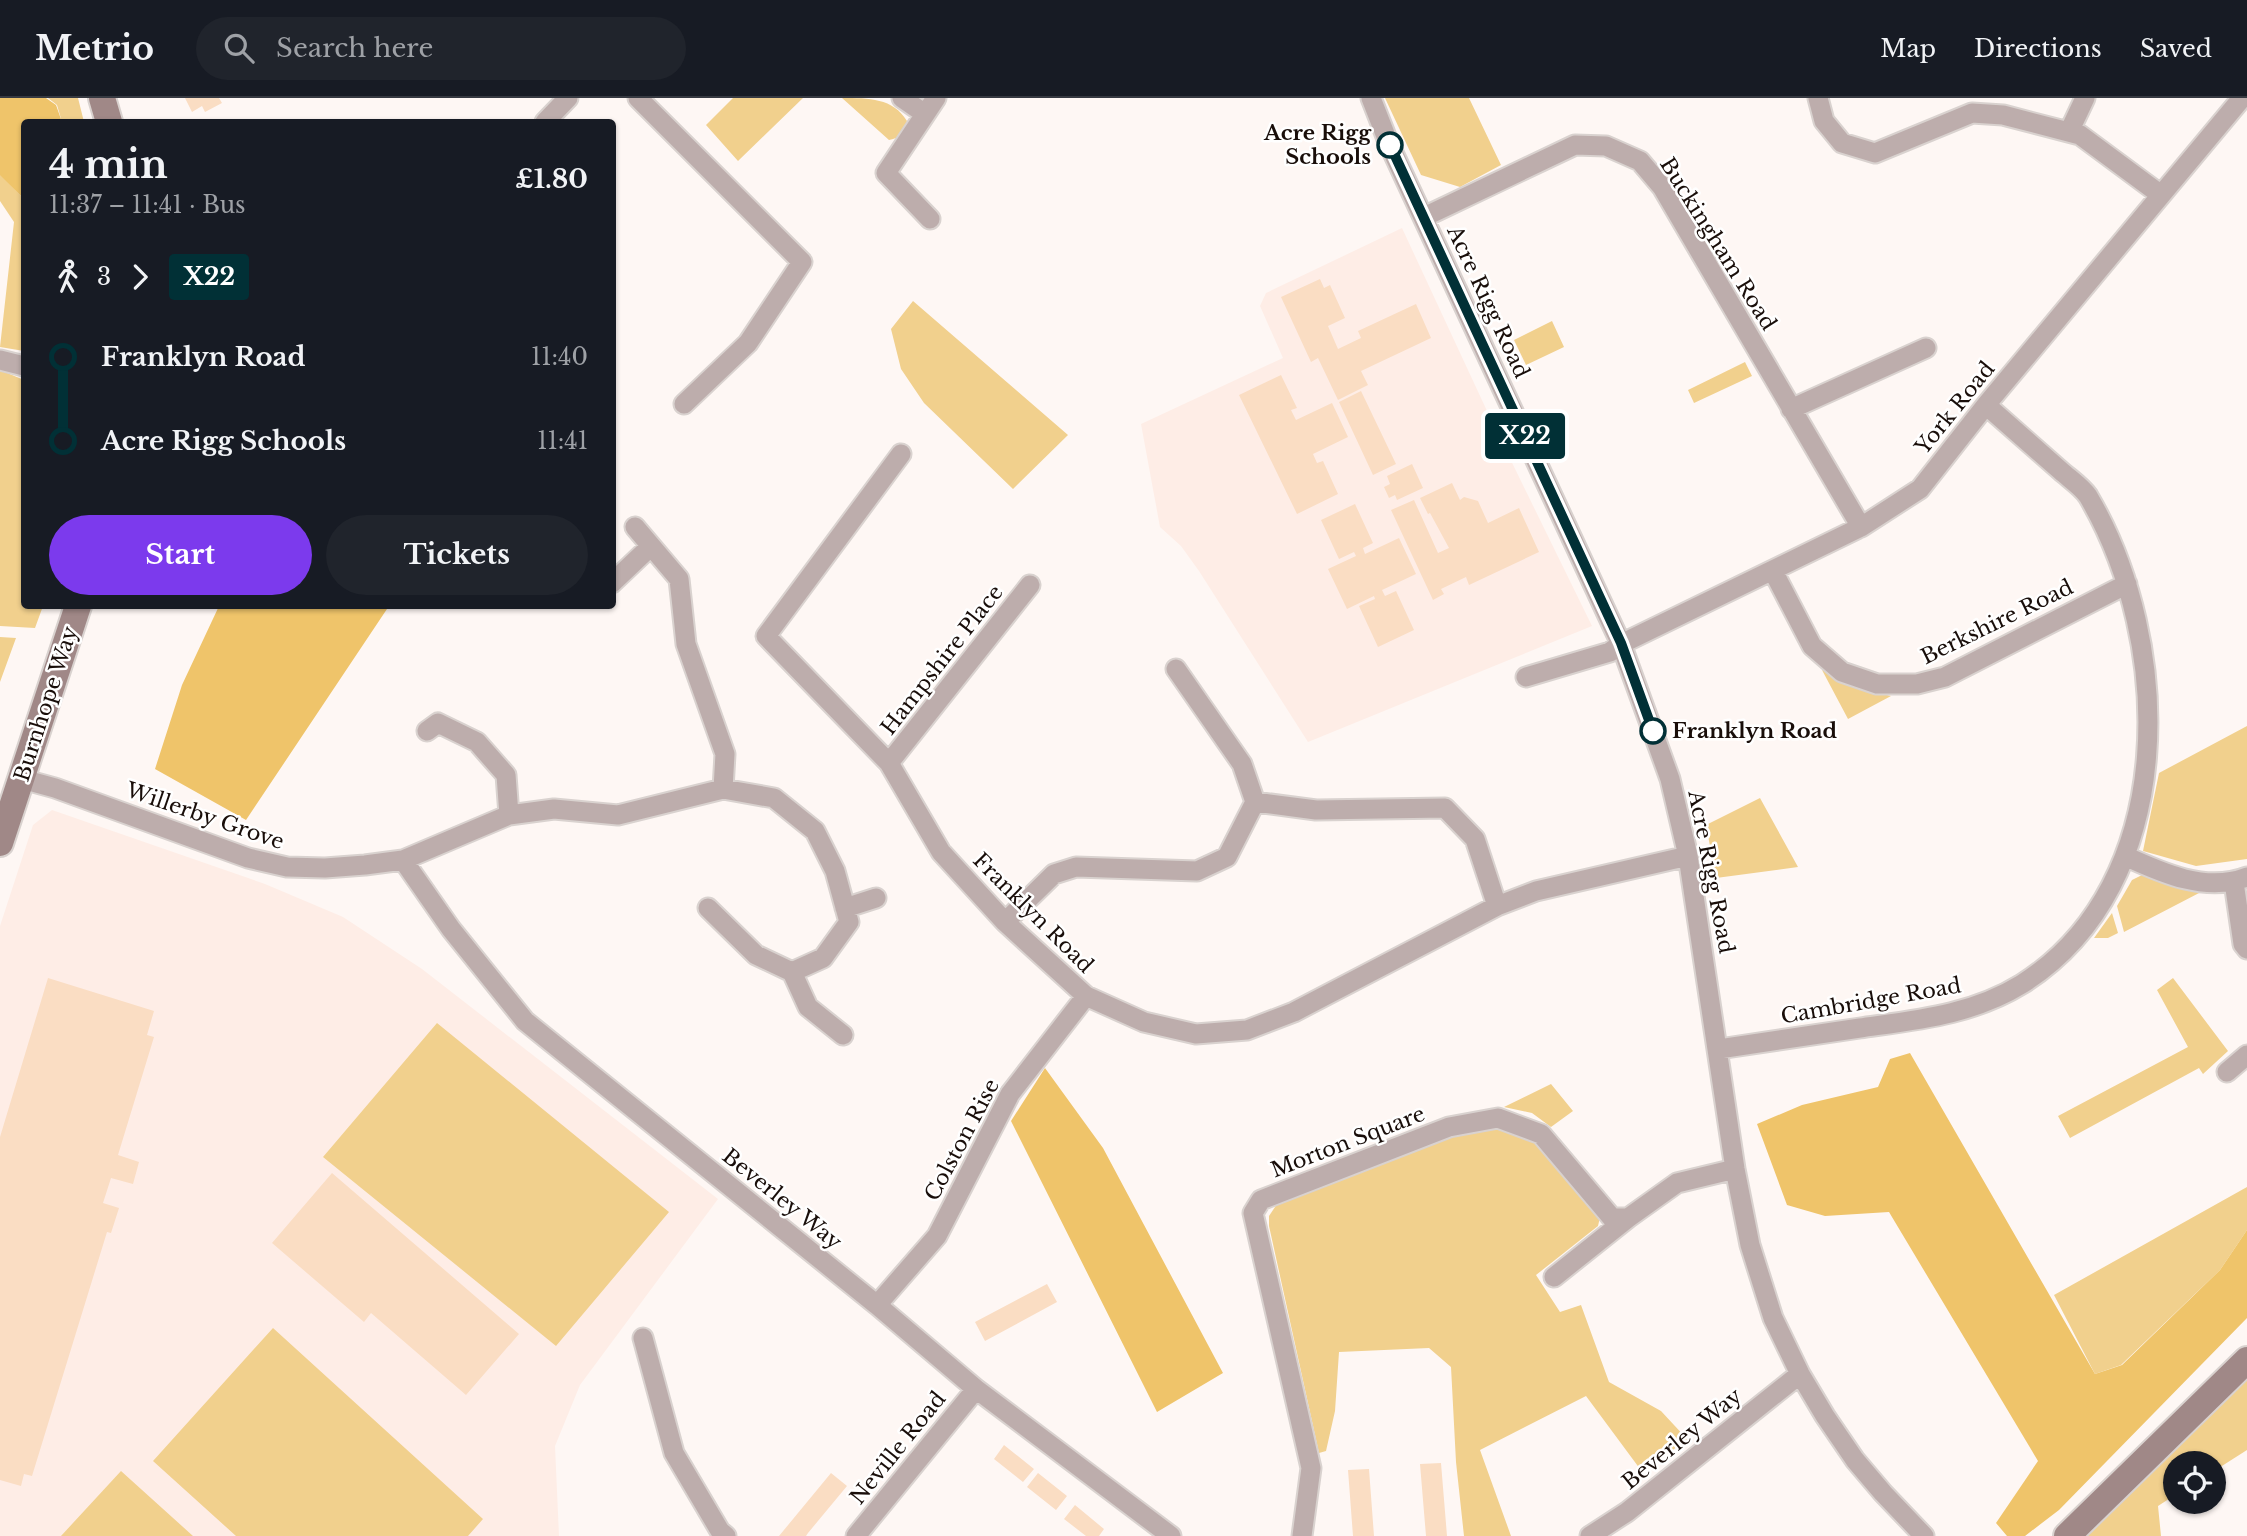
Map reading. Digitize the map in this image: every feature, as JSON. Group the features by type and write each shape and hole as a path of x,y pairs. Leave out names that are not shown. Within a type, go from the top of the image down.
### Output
{"main road":[{"path":"103,98 108,119"},
{"name":"Burnhope Way","path":"0,843 77,609"},
{"path":"2067,1536 2247,1360"}],"street":[{"path":"548,119 568,98"},
{"path":"638,98 802,262 748,342 684,404"},
{"path":"902,98 931,106 886,173 930,219"},
{"name":"Acre Rigg Road","path":"1371,98 1621,643 1670,779 1688,856 1735,1168 1750,1244 1773,1318 1800,1374 1855,1460 1924,1536"},
{"path":"1818,98 1824,121 1842,143 1875,153 1972,113 2003,115 2080,135 2161,195"},
{"path":"2069,132 2085,98"},
{"name":"York Road","path":"1526,677 1610,652 1621,643 1861,527 1920,489 1986,405 2161,195 2243,104"},
{"name":"Buckingham Road","path":"1424,217 1575,145 1606,146 1640,161 1662,187 1861,527"},
{"path":"1791,409 1926,348"},
{"path":"0,360 21,365"},
{"name":"Cambridge Road","path":"1718,1049 1936,1017 1985,1003 2022,984 2040,971 2084,929 2094,916 2125,856 2137,823 2145,774 2148,703 2146,666 2124,572 2087,494 1986,405"},
{"name":"Franklyn Road","path":"901,454 766,636 889,763 941,852 1004,922 1086,996 1144,1023 1196,1034 1247,1030 1294,1012 1497,906 1536,891 1688,856"},
{"path":"635,527 679,579 686,644 725,754 723,789"},
{"path":"616,579 651,545"},
{"name":"Berkshire Road","path":"1773,571 1812,646 1842,672 1877,684 1917,684 1945,677 2127,584"},
{"name":"Hampshire Place","path":"889,763 1030,585"},
{"path":"1004,922 1054,874 1076,867 1197,871 1227,857 1255,802 1242,764 1176,669"},
{"path":"427,731 438,723 477,742 506,775 509,815"},
{"name":"Willerby Grove","path":"22,779 55,788 248,858 288,867 365,865 403,860 509,815 554,809 618,815 723,789 774,798 815,831 835,871 849,922 823,958 792,972"},
{"path":"1255,802 1316,810 1445,808 1475,839 1497,906"},
{"path":"2125,856 2168,875 2203,882 2240,879 2243,944 2247,949"},
{"name":"Beverley Way","path":"403,860 451,929 525,1021 877,1305 976,1389 1171,1536"},
{"path":"845,908 876,898"},
{"path":"708,908 756,955 792,972 808,1007 843,1035"},
{"name":"Colston Rise","path":"877,1305 936,1236 1010,1094 1086,996"},
{"path":"2227,1072 2247,1055"},
{"name":"Morton Square","path":"1302,1536 1311,1468 1253,1213 1261,1200 1449,1128 1498,1118 1541,1134 1612,1218 1628,1218"},
{"path":"1554,1277 1677,1183 1735,1168"},
{"path":"643,1338 674,1453 720,1531 726,1536"},
{"name":"Beverley Way","path":"1597,1534 1800,1374"},
{"name":"Neville Road","path":"856,1536 976,1389"}],"shaded area":[{"path":"0,98 46,98 56,105 61,119 21,119 21,196 0,175"},
{"path":"48,98 78,98 83,119 61,119 57,105"},
{"path":"733,98 803,98 738,161 706,125"},
{"path":"842,98 871,99 895,108 907,121 903,131 896,138 889,140"},
{"path":"1385,98 1469,98 1501,165 1460,187 1421,175"},
{"path":"0,174 21,196 21,350 0,347 14,222 0,201"},
{"path":"1402,228 1494,426 1592,626 1308,742 1199,571 1181,546 1160,527 1141,424 1283,358 1260,306 1266,293"},
{"path":"913,301 1068,435 1013,489 924,403 901,369 891,329"},
{"path":"1552,321 1564,347 1526,365 1514,340"},
{"path":"1745,362 1752,376 1694,403 1688,390"},
{"path":"0,370 21,379 21,609 42,609 35,628 0,626"},
{"path":"218,609 387,609 246,820 155,769 182,685"},
{"path":"0,637 16,638 0,682"},
{"path":"1822,670 1855,687 1891,696 1848,719"},
{"path":"2247,726 2247,859 2196,866 2143,851 2159,773"},
{"path":"1760,798 1798,867 1716,878 1706,825"},
{"path":"52,810 265,884 343,917 422,969 718,1199 580,1385 555,1446 559,1536 0,1536 0,926 33,825"},
{"path":"2142,875 2201,892 2124,932 2117,906 2132,880"},
{"path":"2112,913 2118,933 2108,938 2094,938"},
{"path":"2173,978 2228,1051 2203,1074 2199,1068 2070,1138 2058,1116 2188,1047 2157,990"},
{"path":"437,1023 669,1212 556,1346 323,1157"},
{"path":"1910,1053 2095,1374 2122,1365 2220,1270 2247,1230 2247,1318 2059,1510 2025,1536 2007,1536 1996,1523 2038,1461 1889,1212 1825,1216 1787,1205 1757,1124 1802,1105 1878,1087 1890,1059"},
{"path":"1045,1068 1103,1148 1223,1373 1157,1412 1011,1121"},
{"path":"1551,1084 1573,1111 1551,1127 1532,1113 1504,1107"},
{"path":"1507,1127 1539,1138 1601,1213 1598,1226 1536,1275 1560,1312 1581,1305 1609,1382 1661,1411 1687,1439 1643,1473 1586,1396 1480,1450 1511,1536 1464,1536 1456,1462 1451,1367 1429,1348 1339,1352 1335,1411 1326,1451 1319,1453 1269,1216 1277,1204 1382,1159 1467,1128"},
{"path":"2247,1187 2247,1230 2220,1270 2121,1365 2095,1374 2054,1295"},
{"path":"273,1328 483,1519 468,1536 236,1536 153,1461"},
{"path":"2247,1378 2247,1450 2226,1463 2226,1451 2170,1451"},
{"path":"2163,1458 2163,1503 2158,1506 2161,1536 2081,1536"},
{"path":"121,1471 193,1536 61,1536"}],"building":[{"path":"185,98 219,98 222,103 205,112 202,106 192,112"},
{"path":"1320,279 1324,288 1330,285 1345,318 1328,326 1338,349 1361,338 1358,331 1416,304 1431,338 1361,371 1368,385 1338,400 1318,358 1311,362 1281,297"},
{"path":"1281,375 1297,408 1291,410 1296,420 1332,403 1348,437 1313,454 1317,463 1323,461 1338,494 1297,514 1239,395"},
{"path":"1361,391 1396,464 1373,475 1339,402"},
{"path":"1412,464 1423,488 1397,500 1395,495 1389,498 1384,487 1390,484 1387,476"},
{"path":"1452,483 1460,500 1464,497 1478,501 1488,523 1519,508 1539,552 1469,585 1466,577 1441,589 1444,594 1433,600 1391,510 1414,500 1438,553 1449,548 1420,498"},
{"path":"1355,504 1373,543 1363,548 1365,554 1399,538 1416,574 1382,590 1385,596 1396,591 1414,630 1378,647 1359,606 1375,599 1374,596 1347,609 1328,569 1356,556 1354,552 1339,559 1321,520"},
{"path":"48,978 154,1011 147,1035 154,1037 118,1155 139,1162 133,1184 111,1178 103,1203 119,1208 111,1233 107,1232 32,1476 24,1474 21,1486 0,1480 0,1137"},
{"path":"332,1173 519,1334 466,1395 371,1313 364,1322 272,1243"},
{"path":"1047,1284 1057,1302 985,1341 975,1322"},
{"path":"1004,1445 1034,1469 1023,1482 994,1459"},
{"path":"1441,1463 1447,1536 1426,1536 1420,1464"},
{"path":"1369,1469 1374,1536 1353,1536 1348,1470"},
{"path":"831,1473 847,1486 806,1536 779,1536"},
{"path":"1038,1473 1067,1496 1056,1510 1027,1487"},
{"path":"1075,1505 1104,1529 1099,1536 1086,1536 1064,1519"}],"bus line":[{"name":"X22","path":"1390,145 1621,643 1653,731"}],"place":[{"name":"Acre Rigg Schools","path":"1390,145"},
{"name":"Franklyn Road","path":"1653,731"}]}
